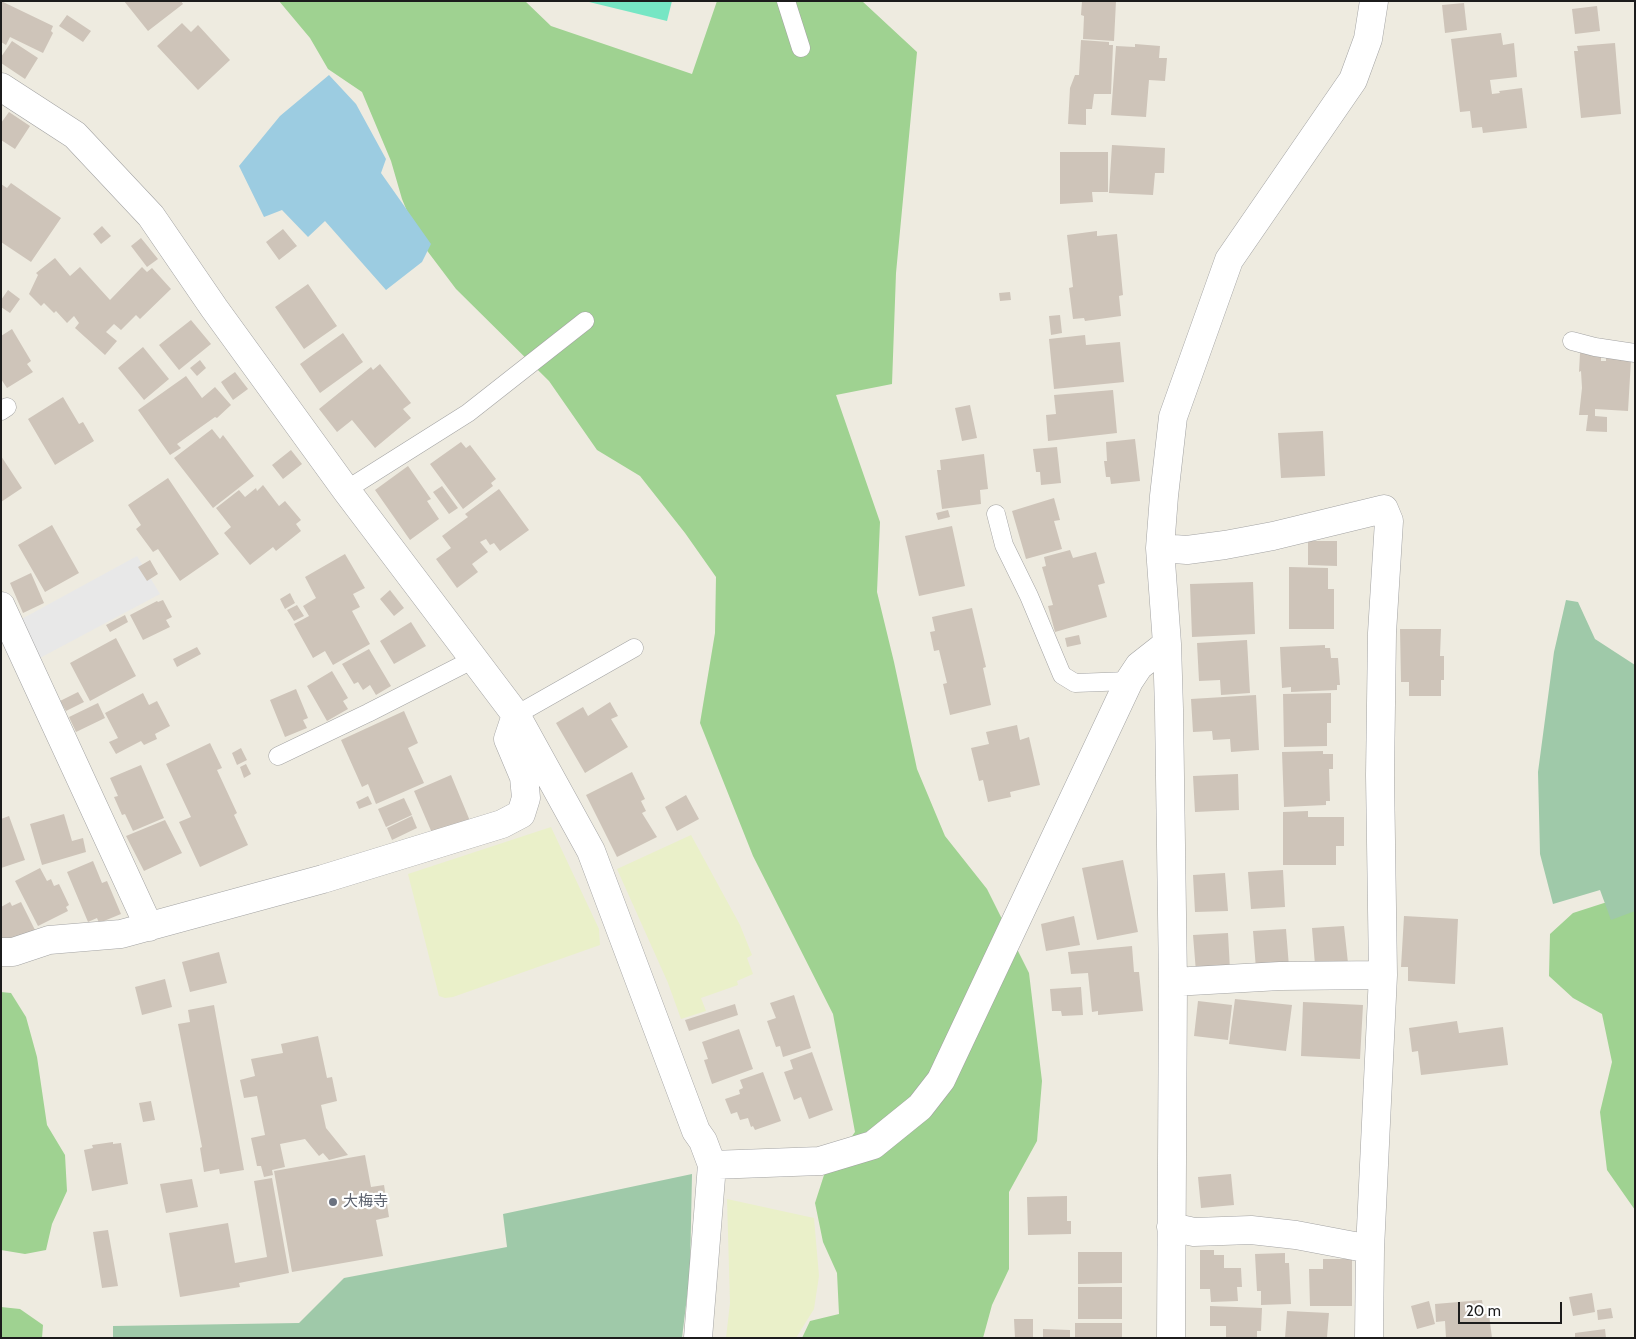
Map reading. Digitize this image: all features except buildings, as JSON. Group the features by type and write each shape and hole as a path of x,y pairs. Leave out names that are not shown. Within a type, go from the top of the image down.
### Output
{"street":[{"path":"1171,1338 1173,982 1167,644 1160,548 1173,417 1229,260 1353,80 1368,39 1374,1"},
{"path":"1,88 28,103 75,134 151,216 214,308 346,490 516,715 591,851 696,1131 703,1140 712,1165 698,1338"},
{"path":"1160,548 1187,550 1225,546 1384,509 1388,521 1382,643 1380,775 1384,975 1370,1249 1369,1338"},
{"path":"1,606 149,927"},
{"path":"712,1165 820,1161 873,1145 920,1107 942,1080 1129,681 1139,666 1167,644"},
{"path":"1,952 13,952 49,940 121,934 149,927 323,879 502,824 522,814 526,798 524,776 508,739 516,715"},
{"path":"1173,982 1280,976 1384,975"},
{"path":"1171,1227 1194,1232 1251,1230 1296,1235 1370,1249"}],"lane":[{"path":"786,1 802,48"},
{"path":"346,490 468,413 585,321"},
{"path":"1572,341 1595,347 1635,353"},
{"path":"996,514 1004,545 1032,604 1062,675 1075,683 1129,681"},
{"path":"516,715 634,648"},
{"path":"278,756 474,659"}],"green space":[{"path":"279,1 525,1 551,26 692,74 717,1 862,1 917,52 896,273 892,384 836,395 880,522 877,592 917,769 945,836 987,889 1029,973 1042,1081 1037,1141 1009,1192 1009,1269 992,1305 983,1338 802,1338 810,1321 839,1314 837,1273 823,1242 815,1203 824,1175 855,1132 833,1014 753,856 700,723 715,633 716,577 685,533 640,476 597,450 549,381 456,289 419,240 402,199 391,161 362,92 328,69 310,38"},
{"path":"585,1 672,1 667,21"},
{"path":"1566,600 1578,602 1595,639 1635,665 1635,911 1611,920 1600,890 1553,904 1540,854 1538,772 1554,652"},
{"path":"551,827 599,929 600,945 453,997 445,998 439,996 408,874"},
{"path":"691,835 740,925 752,955 747,958 753,974 737,981 738,985 701,998 706,1011 681,1019 668,983 617,869"},
{"path":"1635,900 1635,1210 1607,1170 1600,1112 1612,1062 1602,1014 1573,998 1549,976 1550,934 1573,913 1604,903"},
{"path":"1,992 11,993 26,1017 37,1057 47,1125 65,1155 67,1191 52,1224 46,1250 25,1254 1,1250"},
{"path":"692,1174 690,1272 682,1338 113,1338 113,1326 299,1323 344,1278 507,1247 503,1214"},
{"path":"727,1199 814,1218 819,1276 814,1309 796,1338 726,1338 730,1303"},
{"path":"1,1307 20,1309 43,1325 42,1338 1,1338"}],"shaded area":[{"path":"137,556 160,594 38,659 18,621"}],"water":[{"path":"329,75 356,104 386,159 381,173 431,244 422,262 386,290 325,221 308,237 282,210 264,217 239,166 280,116"}],"place":[{"name":"大梅寺","path":"333,1202"}]}
